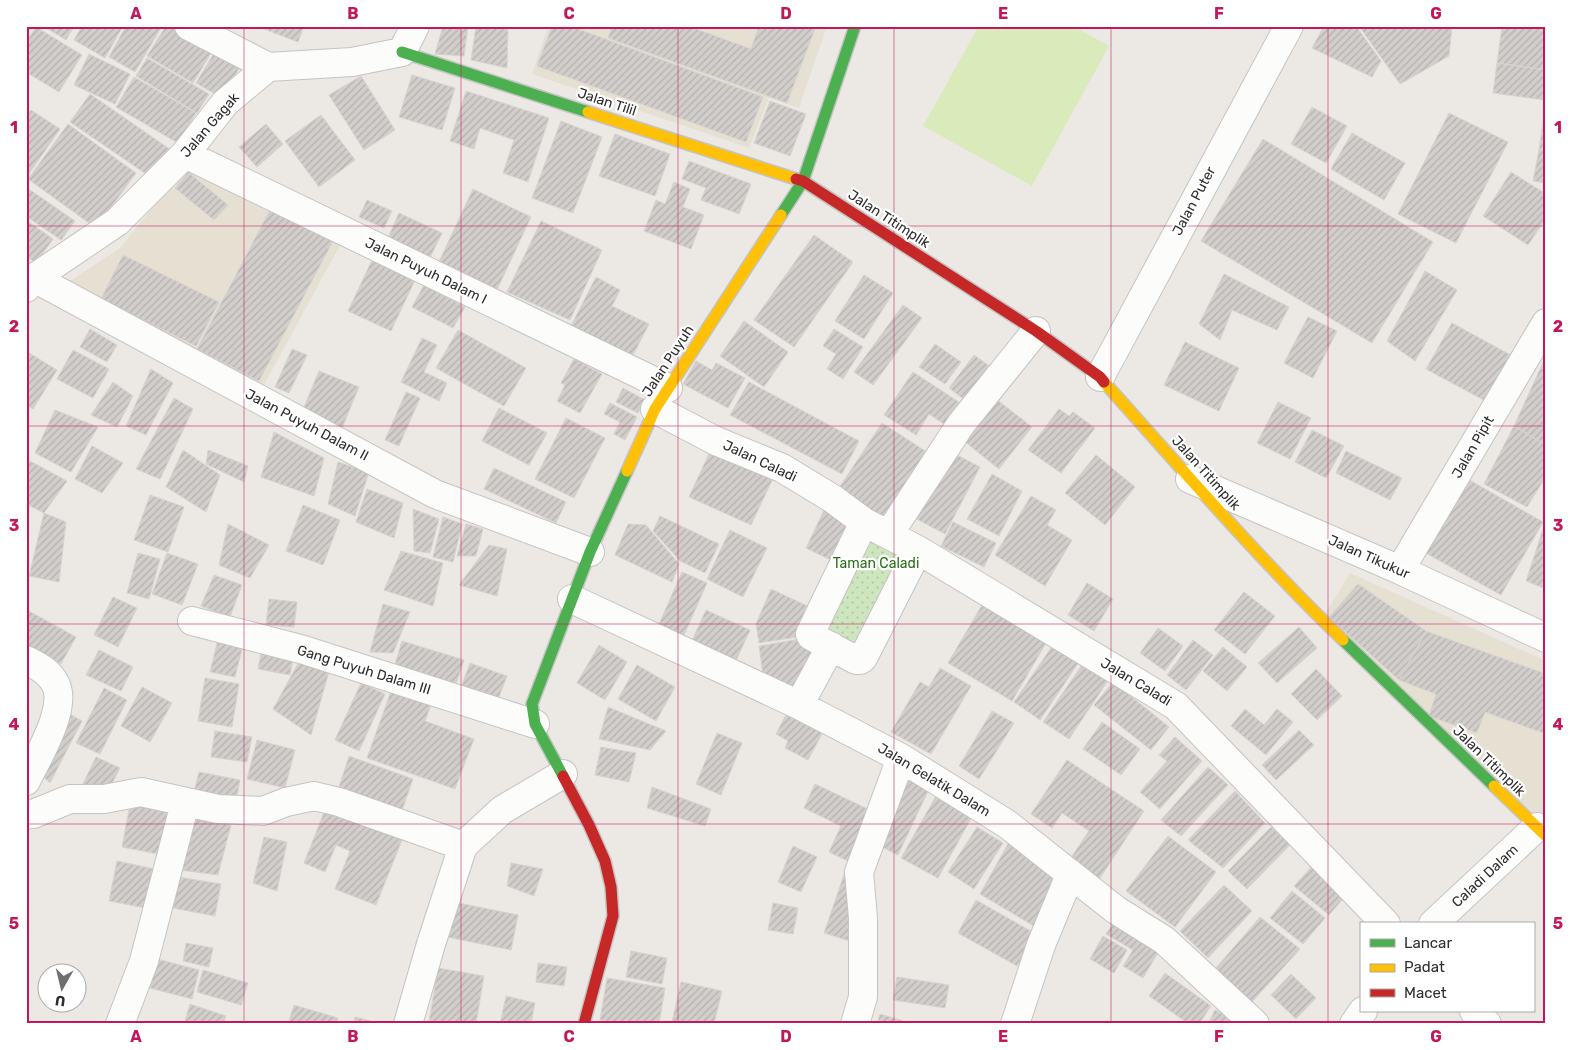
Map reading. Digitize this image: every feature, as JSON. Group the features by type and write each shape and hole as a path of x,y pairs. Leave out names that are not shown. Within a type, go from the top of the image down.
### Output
{"street":[{"path":"189,26 268,67 352,62 402,52 415,26"},
{"name":"Jalan Puyuh","path":"535,724 532,704 590,552 661,399 803,181 855,26"},
{"name":"Jalan Puter","path":"1100,377 1289,26"},
{"name":"Jalan Tilil","path":"402,52 803,181"},
{"name":"Jalan Gagak","path":"32,275 117,222 185,154 225,103 268,67"},
{"name":"Jalan Puyuh Dalam I","path":"185,154 661,399"},
{"name":"Jalan Titimplik","path":"803,181 1036,331 1100,377 1190,480 1319,617 1541,832"},
{"name":"Jalan Puyuh Dalam II","path":"32,275 435,494 590,552"},
{"name":"Jalan Pipit","path":"1400,570 1546,323"},
{"path":"889,534 961,424 1036,331"},
{"name":"Jalan Caladi","path":"661,399 716,441 782,468 833,499 864,522 918,550 1176,706 1384,922"},
{"name":"Jalan Tikukur","path":"1190,480 1400,570 1546,638"},
{"path":"864,522 811,632 811,636 856,660 862,658 918,550"},
{"name":"Jalan Gelatik Dalam","path":"572,599 799,705 901,758 1006,824 1116,910 1164,940 1256,1024"},
{"name":"Gang Puyuh Dalam III","path":"192,621 304,650 535,724"},
{"path":"799,705 831,646"},
{"path":"26,660 43,668 56,685 58,709 49,733 26,781"},
{"path":"535,724 589,825 605,860 611,887 613,916 584,1024"},
{"path":"854,1024 863,997 864,918 859,872 901,758"},
{"path":"408,1024 431,944 463,846 502,810 563,774"},
{"path":"26,815 70,799 104,799 141,792 218,809 263,811 286,802 314,796 339,802 463,846"},
{"path":"120,1024 144,961 185,803"},
{"name":"Caladi Dalam","path":"1435,922 1541,832"},
{"path":"1015,1024 1041,946 1070,875"},
{"path":"1354,1024 1362,1012"},
{"path":"1475,1012 1487,1024"}],"shaded area":[{"path":"548,26 827,26 799,108 769,98 749,148 532,74"},
{"path":"190,161 344,238 263,387 64,285 120,248"},
{"path":"1350,573 1546,661 1546,830 1324,616"}],"green space":[{"path":"979,26 1073,26 1109,46 1032,186 923,126"},
{"name":"Taman Caladi","path":"865,525 913,553 855,656 813,634"}],"building":[{"path":"43,26 74,26 66,40"},
{"path":"82,26 123,26 105,58 74,40"},
{"path":"126,26 162,26 135,72 109,57"},
{"path":"166,26 178,26 214,48 193,83 147,56"},
{"path":"256,26 304,26 298,42"},
{"path":"443,26 468,26 464,56 435,54"},
{"path":"476,26 493,26 508,30 507,68 471,60"},
{"path":"552,26 570,26 763,97 746,142 537,66"},
{"path":"612,26 688,26 751,49 759,26 816,26 787,103 608,38"},
{"path":"1324,26 1356,26 1381,61 1372,77 1312,48"},
{"path":"1359,26 1452,26 1449,56 1400,84"},
{"path":"1502,26 1546,26 1546,70 1497,63"},
{"path":"36,27 82,55 59,92 26,72 26,42"},
{"path":"216,50 241,65 222,98 196,83"},
{"path":"89,54 130,74 115,104 74,85"},
{"path":"147,58 209,94 197,113 136,76"},
{"path":"1497,63 1546,70 1545,100 1493,93"},
{"path":"412,75 455,88 442,130 399,117"},
{"path":"361,76 395,130 364,150 329,95"},
{"path":"134,77 196,113 178,143 116,107"},
{"path":"466,91 549,118 528,182 503,173 514,140 480,128 474,149 450,141"},
{"path":"90,94 171,150 152,178 70,122"},
{"path":"770,101 806,114 790,156 754,143"},
{"path":"1546,102 1546,151 1539,150"},
{"path":"1312,107 1347,126 1326,163 1291,144"},
{"path":"31,110 60,129 26,178 26,117"},
{"path":"1449,113 1508,142 1456,243 1398,214"},
{"path":"321,115 355,160 319,187 285,141"},
{"path":"561,121 602,137 573,213 532,198"},
{"path":"68,124 136,173 96,228 28,179"},
{"path":"266,124 283,144 257,167 239,147"},
{"path":"1352,133 1405,163 1384,200 1331,169"},
{"path":"615,134 670,154 655,196 599,176"},
{"path":"1263,139 1433,242 1372,343 1201,241"},
{"path":"1539,150 1546,151 1546,183 1533,181"},
{"path":"689,161 751,184 739,214 701,200 706,188 682,179"},
{"path":"188,172 228,205 214,220 175,188"},
{"path":"1511,172 1546,194 1546,218 1528,245 1483,216"},
{"path":"674,182 690,189 683,207 704,215 691,249 644,231 656,200 665,204"},
{"path":"26,187 75,221 61,240 26,216"},
{"path":"473,189 531,217 496,292 438,264"},
{"path":"367,200 392,211 384,228 359,217"},
{"path":"271,208 333,241 259,381 197,349"},
{"path":"399,213 442,233 429,260 387,240"},
{"path":"26,220 53,239 36,263 26,256"},
{"path":"541,221 602,250 570,320 507,292"},
{"path":"814,235 853,262 794,347 754,320"},
{"path":"123,255 219,302 196,346 101,299"},
{"path":"373,258 416,278 391,331 348,311"},
{"path":"1425,271 1457,290 1415,361 1387,341"},
{"path":"1224,274 1289,307 1277,330 1232,310 1220,340 1199,324"},
{"path":"864,275 893,293 864,339 835,321"},
{"path":"596,277 620,290 612,306 649,324 632,357 571,326"},
{"path":"424,285 465,307 453,328 412,307"},
{"path":"903,305 922,318 873,385 854,372"},
{"path":"1308,317 1337,331 1313,378 1284,363"},
{"path":"744,321 788,352 764,387 720,356"},
{"path":"1452,323 1518,359 1493,405 1426,369"},
{"path":"90,329 117,345 107,362 80,347"},
{"path":"834,329 863,347 843,379 827,369 836,354 823,346"},
{"path":"458,330 526,368 504,406 436,368"},
{"path":"422,338 437,345 424,372 447,383 439,401 401,382"},
{"path":"1185,342 1239,368 1219,411 1164,385"},
{"path":"935,344 961,362 945,384 919,367"},
{"path":"292,349 307,355 289,393 275,387"},
{"path":"73,350 109,369 93,398 57,379"},
{"path":"26,351 57,370 33,409 26,405"},
{"path":"974,355 995,370 970,404 949,388"},
{"path":"1546,356 1546,445 1514,426"},
{"path":"574,359 602,374 580,413 557,401 565,385 561,383"},
{"path":"696,361 712,370 716,363 745,378 728,408 683,384"},
{"path":"151,369 173,383 146,435 126,426"},
{"path":"319,371 359,387 342,428 302,412"},
{"path":"913,372 968,408 953,430 929,414 916,435 884,415"},
{"path":"113,382 133,396 117,427 91,415"},
{"path":"749,382 859,441 842,474 730,415"},
{"path":"623,388 645,400 638,413 616,402"},
{"path":"406,392 420,398 399,446 385,440"},
{"path":"174,398 193,409 160,479 136,469"},
{"path":"996,399 1032,427 999,469 964,441"},
{"path":"1278,402 1311,418 1290,459 1257,443"},
{"path":"610,403 637,417 625,440 614,434 620,422 604,414"},
{"path":"499,408 547,433 529,465 482,441"},
{"path":"1059,409 1069,416 1073,412 1095,428 1061,473 1028,450"},
{"path":"55,410 98,427 71,472 35,453"},
{"path":"566,418 605,438 574,498 535,479"},
{"path":"882,423 930,454 885,522 837,491"},
{"path":"1514,426 1546,445 1546,476 1527,507 1484,484"},
{"path":"1312,430 1344,446 1326,478 1295,462"},
{"path":"274,432 324,458 314,496 261,477"},
{"path":"713,445 775,474 751,525 689,497"},
{"path":"92,446 123,463 102,493 75,479"},
{"path":"183,450 220,475 206,512 166,487"},
{"path":"208,450 248,466 244,482 206,464"},
{"path":"949,451 980,467 945,534 913,517"},
{"path":"1346,451 1402,478 1390,500 1336,473"},
{"path":"1096,455 1135,487 1105,525 1065,493"},
{"path":"30,461 67,481 44,513 26,504 26,468"},
{"path":"338,462 369,472 355,516 328,504"},
{"path":"494,468 566,502 556,523 484,489"},
{"path":"992,474 1022,491 999,536 967,519"},
{"path":"1466,478 1543,522 1501,595 1424,552"},
{"path":"367,489 403,503 394,538 356,522"},
{"path":"150,495 184,507 168,552 134,540"},
{"path":"1031,496 1056,510 1047,525 1072,540 1045,586 995,555"},
{"path":"303,505 340,520 323,565 286,551"},
{"path":"826,506 859,521 839,564 806,548"},
{"path":"413,509 439,519 430,553 414,551"},
{"path":"44,513 66,522 59,582 29,576"},
{"path":"660,516 719,544 705,573 680,561 653,531"},
{"path":"443,517 462,524 453,562 433,557"},
{"path":"1546,520 1546,589 1526,581"},
{"path":"953,522 996,543 984,567 941,546"},
{"path":"228,524 269,545 250,578 219,565"},
{"path":"466,524 483,529 476,556 457,556"},
{"path":"628,524 646,525 679,564 672,582 615,555"},
{"path":"730,530 767,548 743,597 707,579"},
{"path":"489,545 507,549 497,596 459,585"},
{"path":"401,551 443,563 433,606 384,590"},
{"path":"138,553 160,559 149,599 127,593"},
{"path":"167,553 198,564 182,605 152,594"},
{"path":"682,572 707,583 681,642 656,631"},
{"path":"214,575 242,585 230,617 201,606"},
{"path":"1087,583 1113,599 1094,631 1068,615"},
{"path":"1358,584 1426,631 1399,680 1329,617"},
{"path":"771,589 816,610 804,636 759,643 756,624"},
{"path":"1244,592 1275,616 1245,654 1214,630"},
{"path":"113,597 137,608 118,647 94,635"},
{"path":"269,599 297,602 294,627 266,625"},
{"path":"985,600 1049,638 1012,701 948,663"},
{"path":"383,604 410,612 393,653 370,652"},
{"path":"27,610 76,637 61,664 26,645"},
{"path":"706,610 750,630 734,665 690,645"},
{"path":"1299,627 1317,648 1277,683 1258,663"},
{"path":"1158,628 1183,646 1165,671 1140,653"},
{"path":"1426,631 1546,674 1546,734 1485,712 1477,733 1429,716 1436,694 1399,680"},
{"path":"219,635 244,641 235,677 210,672"},
{"path":"806,638 825,648 799,700 764,683 759,646"},
{"path":"1193,640 1213,655 1186,690 1167,675"},
{"path":"402,641 464,660 454,690 393,671"},
{"path":"1055,642 1081,659 1040,720 1014,702"},
{"path":"599,645 627,662 605,700 577,683"},
{"path":"1223,647 1247,667 1227,691 1203,671"},
{"path":"262,648 294,654 290,675 258,669"},
{"path":"99,650 133,667 121,691 86,675"},
{"path":"301,658 330,668 311,735 273,709"},
{"path":"1084,662 1109,679 1069,739 1043,722"},
{"path":"470,663 507,676 496,705 459,693"},
{"path":"637,665 675,687 656,721 618,699"},
{"path":"940,668 971,686 931,754 891,732 920,682 929,687"},
{"path":"1316,669 1342,696 1317,720 1291,694"},
{"path":"205,678 239,684 232,727 198,721"},
{"path":"1113,682 1169,727 1151,750 1094,705"},
{"path":"361,683 385,694 359,751 335,740"},
{"path":"394,683 434,697 425,721 474,739 455,789 367,758"},
{"path":"142,687 172,703 150,742 121,726"},
{"path":"104,688 127,700 100,754 76,743"},
{"path":"608,707 666,731 650,750 599,739"},
{"path":"789,709 825,728 808,760 785,748 788,741 776,734"},
{"path":"1245,709 1264,725 1277,709 1293,722 1266,755 1231,726"},
{"path":"64,711 82,721 50,783 35,769"},
{"path":"992,711 1014,723 979,779 959,766"},
{"path":"1102,722 1140,749 1121,775 1083,749"},
{"path":"1299,730 1314,745 1276,780 1262,765"},
{"path":"215,731 252,737 247,762 211,757"},
{"path":"717,733 742,743 721,795 696,784"},
{"path":"1175,737 1202,761 1160,809 1140,792 1167,761 1159,755"},
{"path":"257,740 295,750 285,788 247,779"},
{"path":"601,747 636,753 629,782 595,775"},
{"path":"349,756 413,779 400,816 337,793"},
{"path":"96,757 120,768 107,793 79,792"},
{"path":"1067,760 1144,811 1098,881 1068,862 1089,831 1062,813 1052,828 1031,814"},
{"path":"1208,767 1228,785 1181,836 1161,820"},
{"path":"199,772 240,780 236,802 194,792"},
{"path":"907,779 929,789 898,855 876,844"},
{"path":"815,784 874,812 850,862 829,852 841,826 804,808"},
{"path":"652,787 711,809 705,826 647,808"},
{"path":"1235,791 1265,823 1223,868 1188,840"},
{"path":"936,796 973,815 938,878 901,858"},
{"path":"131,799 175,807 163,855 122,847"},
{"path":"325,810 402,840 376,905 335,889 350,851 336,845 325,872 304,863"},
{"path":"193,817 232,821 218,875 180,870"},
{"path":"977,827 1003,843 974,889 948,872"},
{"path":"1271,827 1290,845 1247,889 1228,871"},
{"path":"1168,836 1216,872 1175,927 1126,891"},
{"path":"264,837 287,842 277,891 253,883"},
{"path":"1009,842 1059,878 1037,928 980,894"},
{"path":"793,846 817,857 801,892 778,882"},
{"path":"117,861 159,870 151,909 109,901"},
{"path":"511,863 543,869 534,896 507,886"},
{"path":"1315,863 1349,892 1329,915 1294,886"},
{"path":"846,869 856,943 824,933"},
{"path":"179,877 221,884 215,916 173,908"},
{"path":"1224,885 1252,911 1208,958 1180,931"},
{"path":"1292,891 1325,918 1303,944 1270,918"},
{"path":"976,900 1036,934 1017,966 958,933"},
{"path":"454,902 518,915 511,950 447,937"},
{"path":"773,903 798,908 793,934 768,930"},
{"path":"1260,917 1300,949 1252,1002 1215,969"},
{"path":"1116,920 1162,946 1143,978 1123,966 1133,950 1106,934"},
{"path":"1103,936 1127,950 1114,973 1090,959"},
{"path":"186,943 213,948 209,967 183,961"},
{"path":"631,951 667,958 662,984 626,977"},
{"path":"157,959 199,970 192,999 150,988"},
{"path":"538,963 567,967 564,986 536,982"},
{"path":"438,968 484,976 476,1024 429,1022"},
{"path":"203,970 248,983 241,1005 197,992"},
{"path":"1165,973 1211,1006 1199,1024 1189,1024 1149,996"},
{"path":"1291,974 1316,998 1296,1019 1271,995"},
{"path":"897,977 949,985 945,1008 893,1000"},
{"path":"607,978 665,988 659,1024 624,1024 600,1020"},
{"path":"681,982 722,991 714,1024 672,1022"},
{"path":"506,996 535,1003 531,1024 500,1024"},
{"path":"190,1004 226,1016 223,1024 184,1024"},
{"path":"294,1005 338,1018 336,1024 288,1024"},
{"path":"1215,1010 1241,1024 1208,1024"},
{"path":"880,1014 914,1024 877,1024"},
{"path":"355,1017 382,1024 354,1024"}],"traffic: fast":[{"path":"781,215 803,181 855,26"},
{"path":"402,52 588,112"},
{"path":"563,776 535,724 532,704 590,552 627,471"},
{"path":"1343,640 1494,786"}],"traffic: slow":[{"path":"588,112 796,179"},
{"path":"627,471 655,409 781,215"},
{"path":"1104,382 1251,546 1343,640"},
{"path":"1494,786 1546,836"}],"traffic: jam":[{"path":"796,179 803,181 1036,331 1100,377 1104,382"},
{"path":"563,776 589,825 605,861 611,887 613,916 584,1024"}]}
